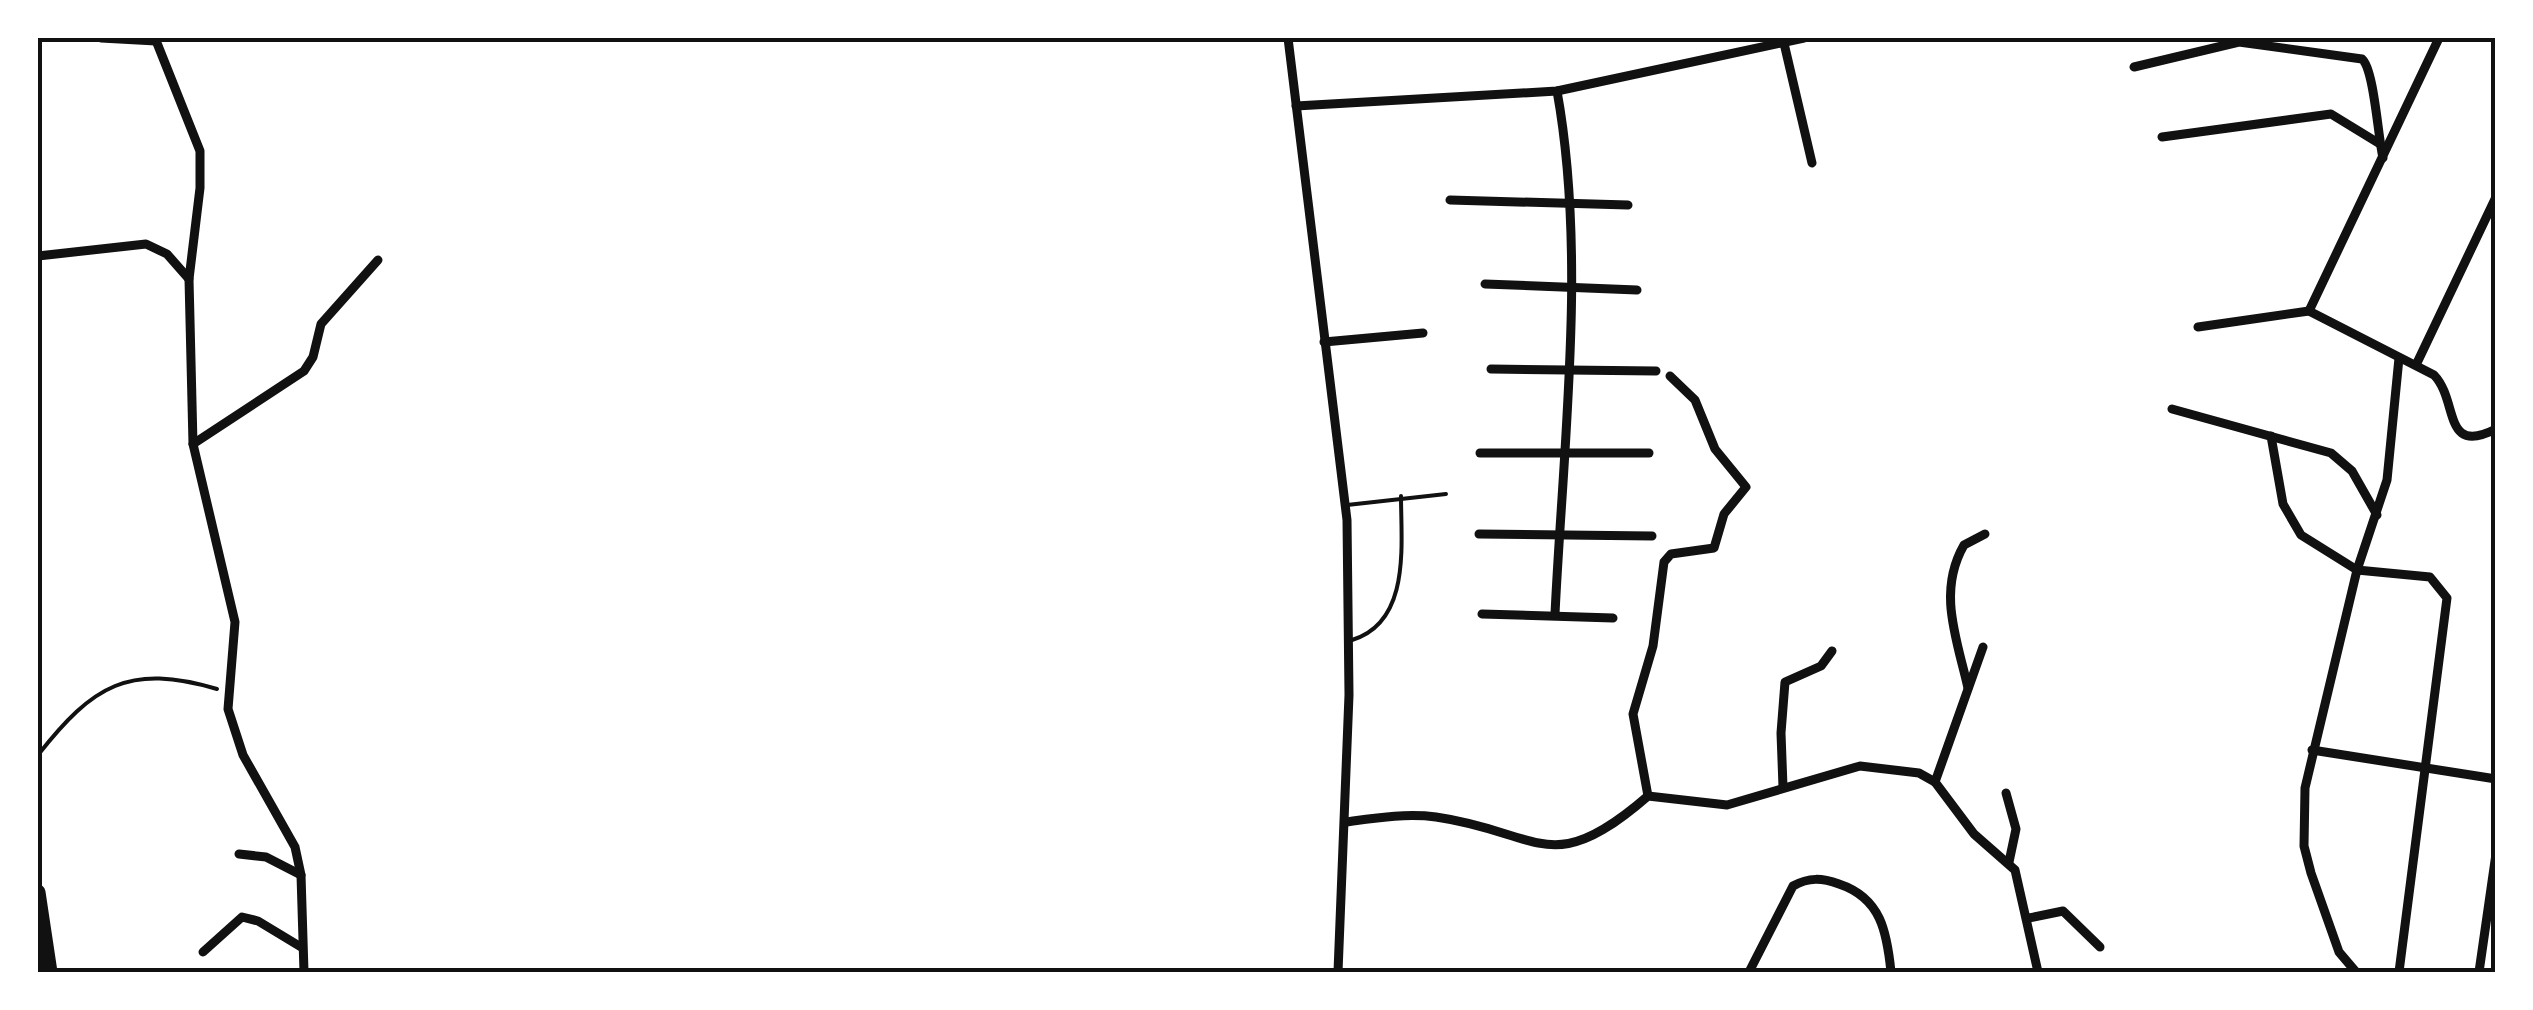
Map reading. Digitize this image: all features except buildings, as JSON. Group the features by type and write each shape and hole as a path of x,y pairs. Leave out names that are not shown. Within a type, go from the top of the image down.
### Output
{"highway":[{"path":"38,892 50,972"}],"street":[{"path":"102,38 155,39 200,151 200,188 188,279 193,444 235,622 226,692 243,755 289,832 301,875 304,972"},
{"path":"1288,38 1345,506 1348,641 1338,972"},
{"path":"1296,106 1557,91 1804,38"},
{"path":"2309,311 2440,38"},
{"path":"1783,40 1812,163"},
{"path":"2134,68 2234,42 2356,57 2370,70 2383,158"},
{"path":"1555,614 1570,286 1570,202 1557,91"},
{"path":"2162,137 2330,114 2380,144"},
{"path":"2416,365 2496,197"},
{"path":"1450,200 1628,205"},
{"path":"38,256 146,244 167,254 188,279"},
{"path":"193,444 304,370 313,357 321,324 378,260"},
{"path":"1485,284 1637,290"},
{"path":"2198,326 2309,311 2416,365 2442,383 2454,421 2464,435 2476,439 2496,429"},
{"path":"1324,342 1423,333"},
{"path":"2356,972 2339,952 2304,846 2305,788 2357,570 2387,480 2399,358"},
{"path":"1491,369 1656,371"},
{"path":"1648,796 1633,714 1653,646 1664,562 1671,554 1714,548 1724,514 1746,487 1715,449 1695,400 1670,376"},
{"path":"2172,409 2315,447 2342,461 2377,515"},
{"path":"2271,436 2283,504 2294,527 2357,570 2430,577 2448,598 2400,972"},
{"path":"1480,453 1649,453"},
{"path":"1478,534 1652,536"},
{"path":"1968,688 1952,619 1949,585 1964,545 1985,534"},
{"path":"1482,614 1613,618"},
{"path":"1935,782 1983,647"},
{"path":"1783,787 1780,744 1785,682 1821,666 1832,650"},
{"path":"2312,750 2496,779"},
{"path":"1344,822 1435,817 1522,842 1560,845 1609,830 1648,796 1727,805 1873,765 1919,773 1935,782 1974,834 2010,862 2030,918 2038,972"},
{"path":"2006,793 2016,829 2010,862"},
{"path":"239,854 266,856 301,875"},
{"path":"2479,972 2496,854"},
{"path":"1748,972 1793,886 1813,878 1855,889 1870,899 1888,944 1891,972"},
{"path":"2030,918 2062,911 2100,948"},
{"path":"203,952 236,920 250,917 301,948"}],"lane":[{"path":"1345,506 1401,496 1446,494"},
{"path":"1348,641 1372,631 1389,612 1400,555 1401,496"}],"path":[{"path":"38,755 70,716 128,680 167,675 226,692"}]}
